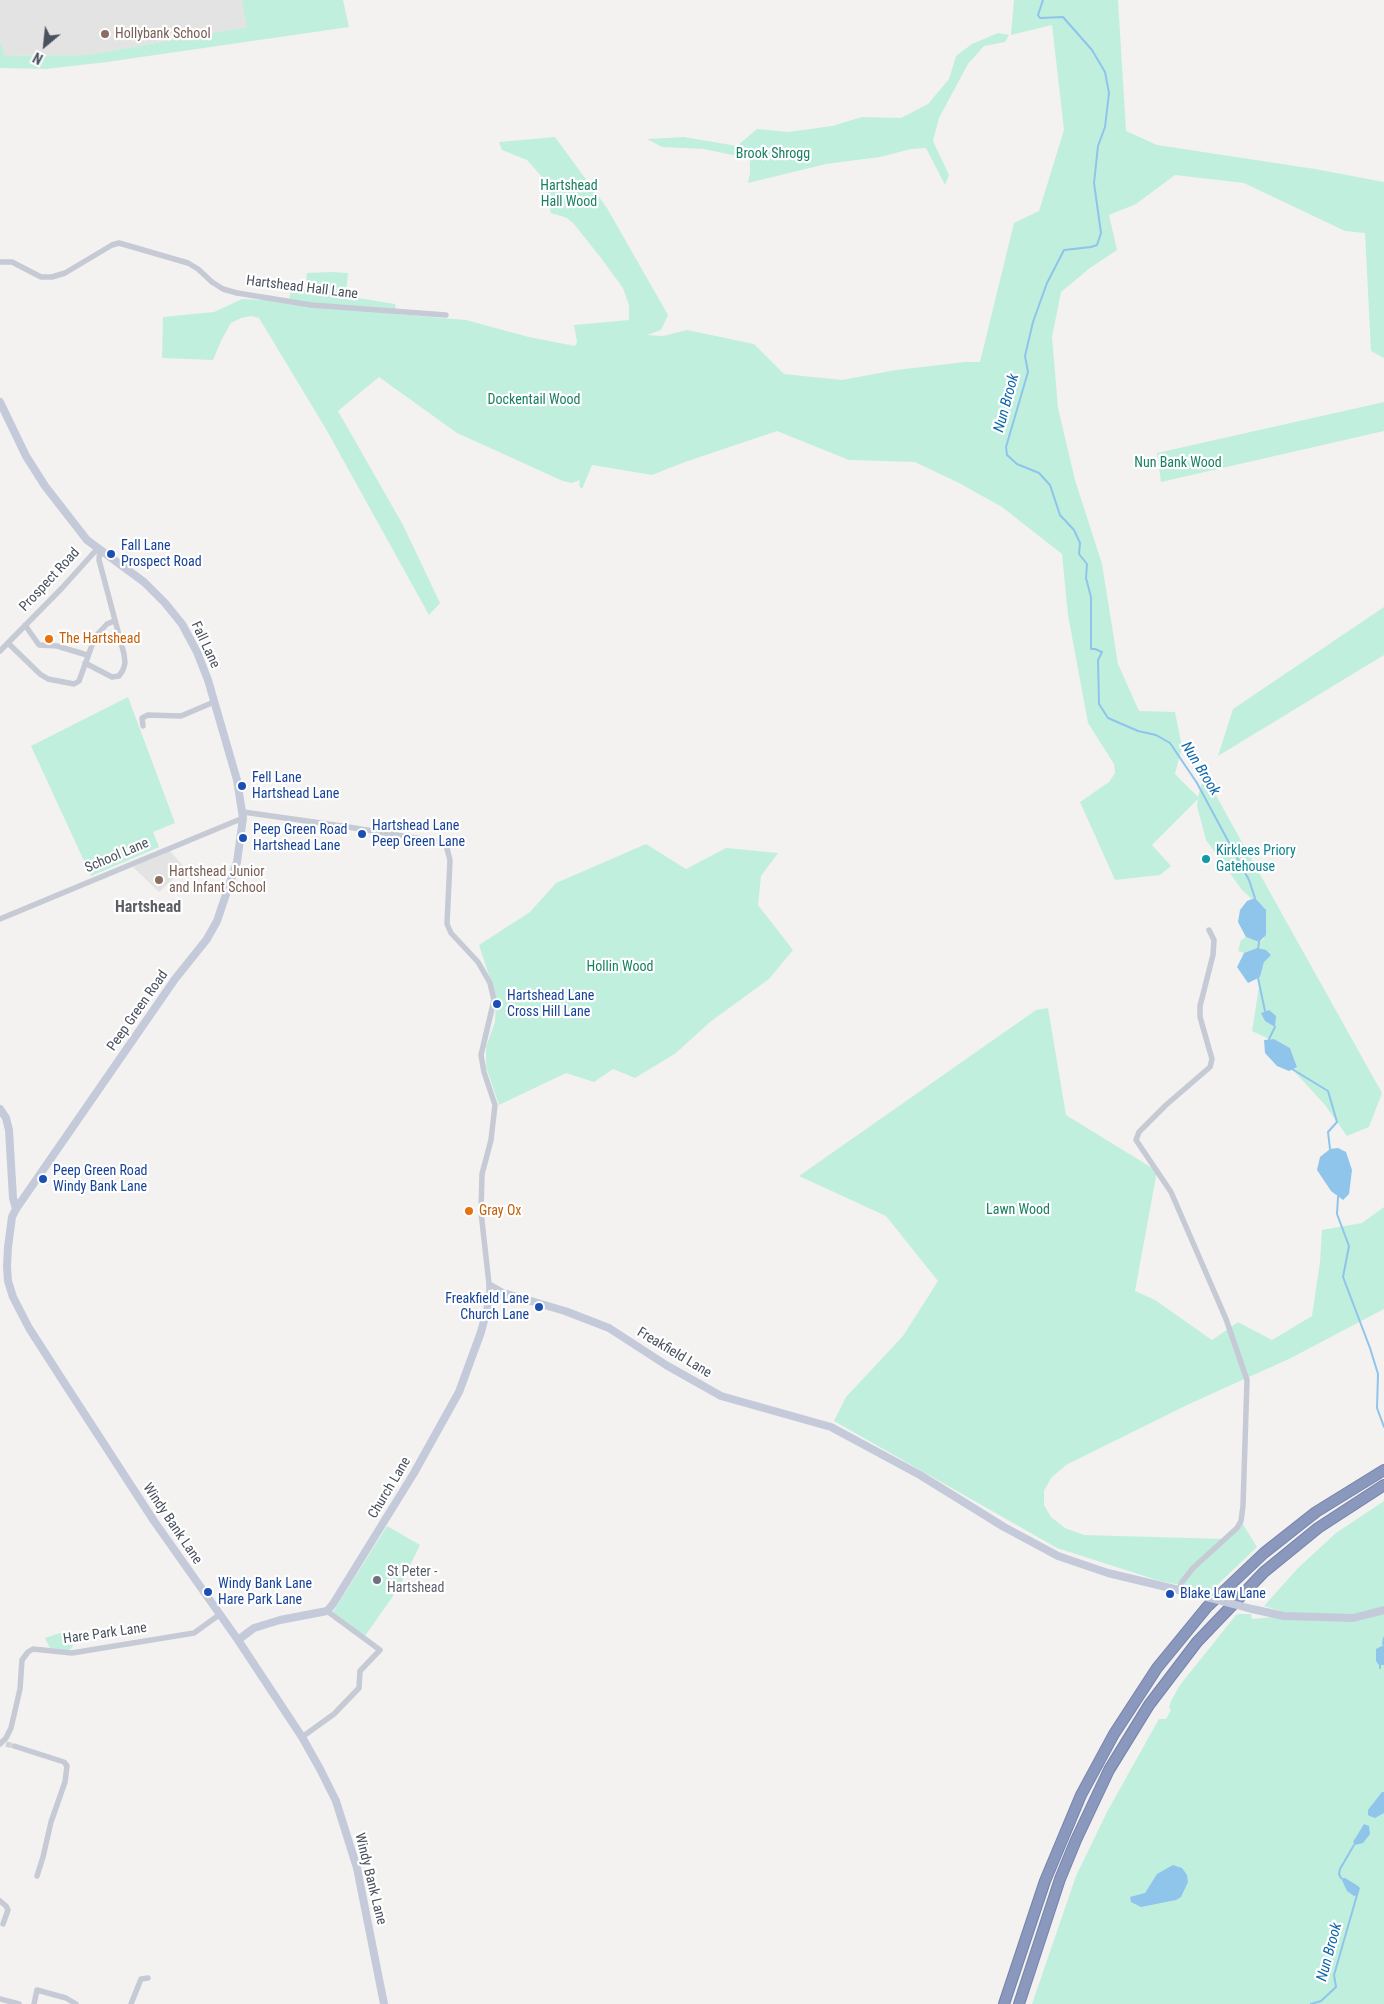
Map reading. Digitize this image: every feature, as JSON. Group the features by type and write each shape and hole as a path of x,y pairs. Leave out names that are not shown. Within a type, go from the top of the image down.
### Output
{"highway":[{"path":"1004,2004 1046,1881 1081,1795 1114,1734 1157,1668 1207,1607 1264,1553 1316,1512 1384,1470"},
{"path":"1019,2004 1060,1879 1076,1840 1109,1770 1150,1705 1197,1642 1264,1572 1318,1528 1367,1494 1384,1485"}],"main road":[{"name":"Fall Lane","path":"0,402 26,456 45,486 87,540 144,582 182,624 197,652 214,702 237,780 243,815"},
{"name":"Peep Green Road","path":"16,1209 175,979 207,939 217,921 237,862 243,815"},
{"name":"Windy Bank Lane","path":"0,1109 6,1118 9,1130 13,1198 16,1209 12,1217 6,1267 12,1297 29,1328 65,1384 302,1737 336,1801 357,1868 384,2004"},
{"name":"Freakfield Lane","path":"507,1294 565,1311 610,1328 666,1365 721,1396 831,1427 920,1475 1004,1527 1058,1556 1108,1573 1183,1591"},
{"path":"489,1302 497,1296 507,1294"},
{"name":"Church Lane","path":"327,1611 365,1554 459,1392 481,1332 489,1302"},
{"path":"1183,1591 1284,1616 1353,1618 1384,1610"},
{"path":"238,1640 254,1628 270,1622 327,1611"}],"street":[{"name":"Hartshead Hall Lane","path":"0,262 12,262 41,277 52,277 65,273 112,245 119,243 188,263 218,285 237,293 311,304 446,316"},
{"path":"85,663 112,677 118,676 123,670 124,654 98,560 99,548"},
{"name":"Prospect Road","path":"0,651 99,548"},
{"path":"8,643 40,674 48,679 74,684 79,681 95,637 100,630 114,621"},
{"path":"25,625 40,645 57,646 78,654 87,655"},
{"path":"142,718 158,714 181,716 214,702"},
{"path":"138,712 142,718 143,726"},
{"path":"243,815 342,826 440,842 446,845 450,860 447,924 451,933 478,962 490,983 494,1000 482,1055 484,1072 495,1105 491,1140 482,1174 481,1202 489,1302"},
{"name":"School Lane","path":"0,919 243,815"},
{"path":"1183,1591 1182,1582 1193,1568 1237,1528 1241,1521 1247,1380 1226,1319 1171,1192 1136,1140 1139,1132 1166,1105 1210,1067 1212,1059 1200,1017 1200,1006 1213,955 1214,940 1210,930"},
{"path":"489,1284 507,1294"},
{"path":"302,1737 334,1714 359,1688 360,1671 380,1650 327,1611"},
{"name":"Hare Park Lane","path":"2,1744 13,1720 20,1689 22,1660 33,1649 72,1653 194,1633 219,1615"},
{"path":"14,1746 64,1762 67,1766 65,1782 51,1822 44,1857 37,1876"},
{"path":"0,1901 8,1910 4,1924"},
{"path":"131,2004 141,1979 148,1978"},
{"path":"34,2004 37,1990 66,1998 76,2004"},
{"path":"0,1999 20,2004"}],"shaded area":[{"name":"Hollybank School","path":"0,0 242,0 248,27 87,55 5,56 0,40"},
{"name":"Hartshead Junior and Infant School","path":"170,851 185,868 159,892 133,867"}],"green space":[{"path":"242,0 343,0 349,27 107,62 46,69 0,68 0,40 5,56 87,55 247,27"},
{"path":"1014,0 1118,0 1126,131 1157,145 1315,169 1384,182 1384,358 1371,351 1365,233 1345,231 1244,183 1175,175 1136,204 1109,215 1117,250 1090,268 1061,292 1052,337 1058,408 1075,480 1102,564 1118,664 1139,711 1175,712 1182,747 1175,774 1198,797 1204,774 1382,1093 1369,1127 1347,1136 1325,1105 1292,1069 1297,1067 1290,1048 1274,1039 1269,1039 1252,1031 1259,987 1258,978 1260,977 1264,962 1257,948 1244,953 1238,951 1241,940 1246,937 1259,942 1264,939 1265,910 1255,898 1252,899 1242,890 1206,840 1197,806 1198,799 1152,845 1171,866 1160,875 1115,880 1080,802 1109,782 1115,773 1114,764 1088,723 1068,615 1062,554 1002,507 959,483 915,462 849,460 777,431 652,475 592,465 582,489 579,486 580,480 572,483 563,481 457,433 379,377 338,411 403,525 440,603 429,615 326,429 259,318 251,316 231,323 213,360 162,358 163,317 214,312 242,299 264,300 267,295 289,299 291,288 305,290 307,273 348,273 346,296 395,304 397,314 466,320 529,337 575,346 577,342 574,325 629,320 629,305 623,288 574,224 567,218 551,213 542,177 527,160 502,150 499,142 555,137 607,208 668,315 661,330 647,335 663,336 687,330 754,344 784,374 842,380 896,370 980,362 1014,223 1039,211 1064,130 1052,25 1011,35"},
{"name":"Brook Shrogg","path":"998,33 1009,35 1005,42 984,46 968,64 939,118 933,141 949,175 945,185 926,148 911,149 880,157 826,164 748,183 750,153 732,155 704,149 662,147 647,139 684,137 737,146 757,129 788,132 832,126 862,117 901,118 928,104 949,79 956,56 972,44"},
{"name":"Nun Bank Wood","path":"1384,402 1384,431 1161,482 1157,453"},
{"path":"1384,607 1384,655 1218,756 1233,709"},
{"path":"128,697 175,823 153,832 159,847 91,876 31,746"},
{"name":"Hollin Wood","path":"646,844 686,869 726,848 778,853 761,876 758,905 793,950 769,979 710,1022 676,1053 635,1078 613,1069 594,1082 566,1073 499,1105 486,1067 486,1047 495,1022 496,997 479,945 530,912 556,883"},
{"name":"Lawn Wood","path":"1048,1008 1066,1115 1157,1171 1135,1291 1155,1300 1212,1340 1238,1322 1272,1340 1312,1316 1320,1262 1322,1230 1362,1223 1384,1207 1384,1309 1291,1358 1187,1405 1066,1465 1051,1478 1044,1491 1044,1505 1051,1517 1065,1528 1084,1535 1225,1539 1241,1521 1257,1547 1211,1591 1160,1581 1057,1548 834,1421 846,1397 903,1336 938,1281 886,1216 799,1176 1036,1010"},
{"path":"1384,1501 1384,1608 1361,1614 1342,1616 1291,1614 1264,1606 1298,1568 1336,1533"},
{"path":"387,1526 420,1545 400,1586 365,1636 333,1612"},
{"path":"1384,1610 1384,2004 1032,2004 1076,1876 1108,1810 1159,1719 1166,1719 1171,1710 1169,1708 1171,1701 1180,1685 1236,1615 1251,1614 1252,1619 1284,1616 1353,1618"},
{"path":"66,1631 73,1646 71,1649 50,1648 45,1638"}],"water":[{"path":"1255,898 1266,910 1266,935 1259,942 1246,937 1238,922 1240,910 1247,901"},
{"path":"1257,948 1266,950 1271,955 1264,962 1260,977 1248,983 1237,967 1244,953"},
{"path":"1269,1010 1276,1016 1275,1027 1265,1021 1261,1013"},
{"path":"1274,1039 1290,1048 1297,1067 1289,1071 1277,1066 1265,1053 1264,1040"},
{"path":"1338,1148 1346,1152 1352,1170 1349,1194 1343,1200 1331,1191 1317,1170 1320,1157 1330,1149"},
{"path":"1384,1645 1384,1665 1379,1665 1376,1661 1376,1649"},
{"path":"1384,1792 1384,1813 1375,1818 1368,1815 1368,1810"},
{"path":"1364,1824 1369,1826 1370,1834 1363,1843 1355,1845 1353,1842"},
{"path":"1173,1865 1182,1868 1187,1875 1188,1882 1181,1897 1176,1900 1141,1907 1131,1902 1130,1897 1145,1893 1157,1874"},
{"path":"1341,1878 1345,1878 1360,1888 1358,1895 1354,1896 1347,1891"}],"waterway":[{"name":"Nun Brook","path":"1043,0 1038,15 1040,18 1063,17 1092,50 1105,72 1109,93 1105,127 1098,146 1094,183 1101,233 1097,245 1064,250 1047,283 1033,322 1025,356 1028,372 1006,447 1007,455 1017,464 1039,473 1050,485 1060,515 1074,530 1080,543 1079,554 1087,564 1086,578 1091,597 1091,649 1102,652 1098,660 1099,704 1108,718 1138,731 1156,735 1170,743 1197,783 1249,880 1255,898"},
{"name":"Nun Brook","path":"1258,949 1259,942"},
{"name":"Nun Brook","path":"1258,978 1265,1011"},
{"name":"Nun Brook","path":"1269,1039 1275,1027"},
{"name":"Nun Brook","path":"1292,1069 1328,1091 1337,1122 1328,1132 1330,1149"},
{"name":"Nun Brook","path":"1338,1197 1337,1214 1349,1246 1343,1277 1378,1374 1377,1408 1384,1427"},
{"name":"Nun Brook","path":"1383,1644 1384,1638"},
{"name":"Nun Brook","path":"1341,1878 1339,1874 1340,1869 1354,1845"},
{"name":"Nun Brook","path":"1311,2004 1321,2001 1336,1987 1334,1975 1357,1895"}],"tunnel":[{"path":"6,1744 14,1746"}],"place":[{"name":"Hollybank School","path":"105,34"},
{"name":"Fall Lane Prospect Road","path":"111,554"},
{"name":"The Hartshead","path":"49,639"},
{"name":"Fell Lane Hartshead Lane","path":"242,786"},
{"name":"Hartshead Lane Peep Green Lane","path":"362,834"},
{"name":"Peep Green Road Hartshead Lane","path":"243,838"},
{"name":"Kirklees Priory Gatehouse","path":"1206,859"},
{"name":"Hartshead Junior and Infant School","path":"159,880"},
{"name":"Hartshead Lane Cross Hill Lane","path":"497,1004"},
{"name":"Peep Green Road Windy Bank Lane","path":"43,1179"},
{"name":"Gray Ox","path":"469,1211"},
{"name":"Freakfield Lane Church Lane","path":"539,1307"},
{"name":"St Peter - Hartshead","path":"377,1580"},
{"name":"Windy Bank Lane Hare Park Lane","path":"208,1592"},
{"name":"Blake Law Lane","path":"1170,1594"}],"district":[{"name":"Hartshead","path":"148,908"}],"park label":[{"name":"Hartshead Hall Wood","path":"569,194"},
{"name":"Dockentail Wood","path":"534,400"}]}
